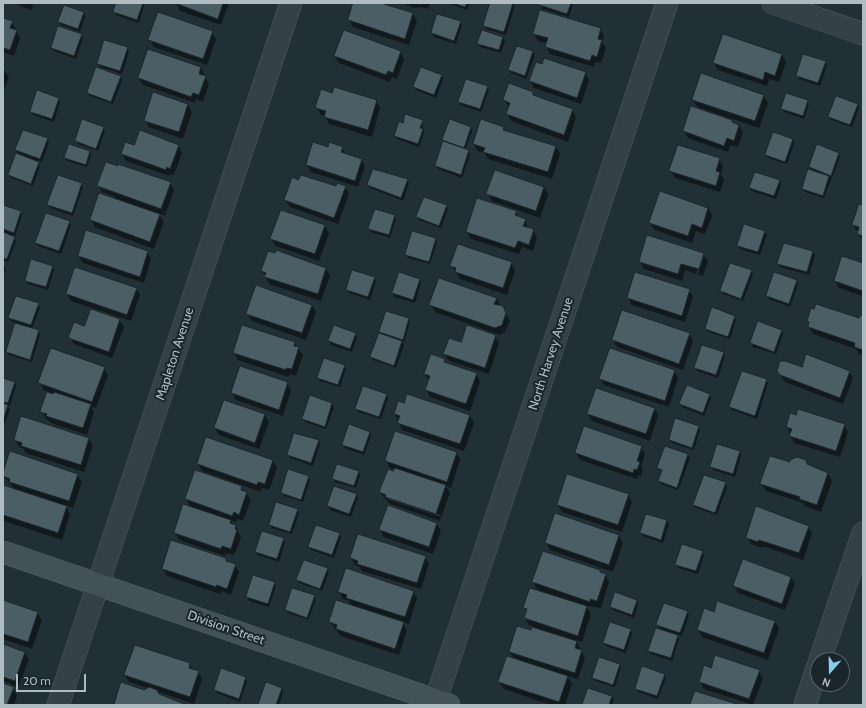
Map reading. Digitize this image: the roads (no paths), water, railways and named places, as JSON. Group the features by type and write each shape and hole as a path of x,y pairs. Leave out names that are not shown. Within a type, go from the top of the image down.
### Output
{"street":[{"name":"Mapleton Avenue","path":"58,705 291,3"},
{"name":"North Harvey Avenue","path":"439,703 668,3"},
{"path":"773,3 863,34"},
{"path":"823,652 863,533"},
{"name":"Division Street","path":"3,552 439,703"},
{"path":"805,705 810,690"}]}
